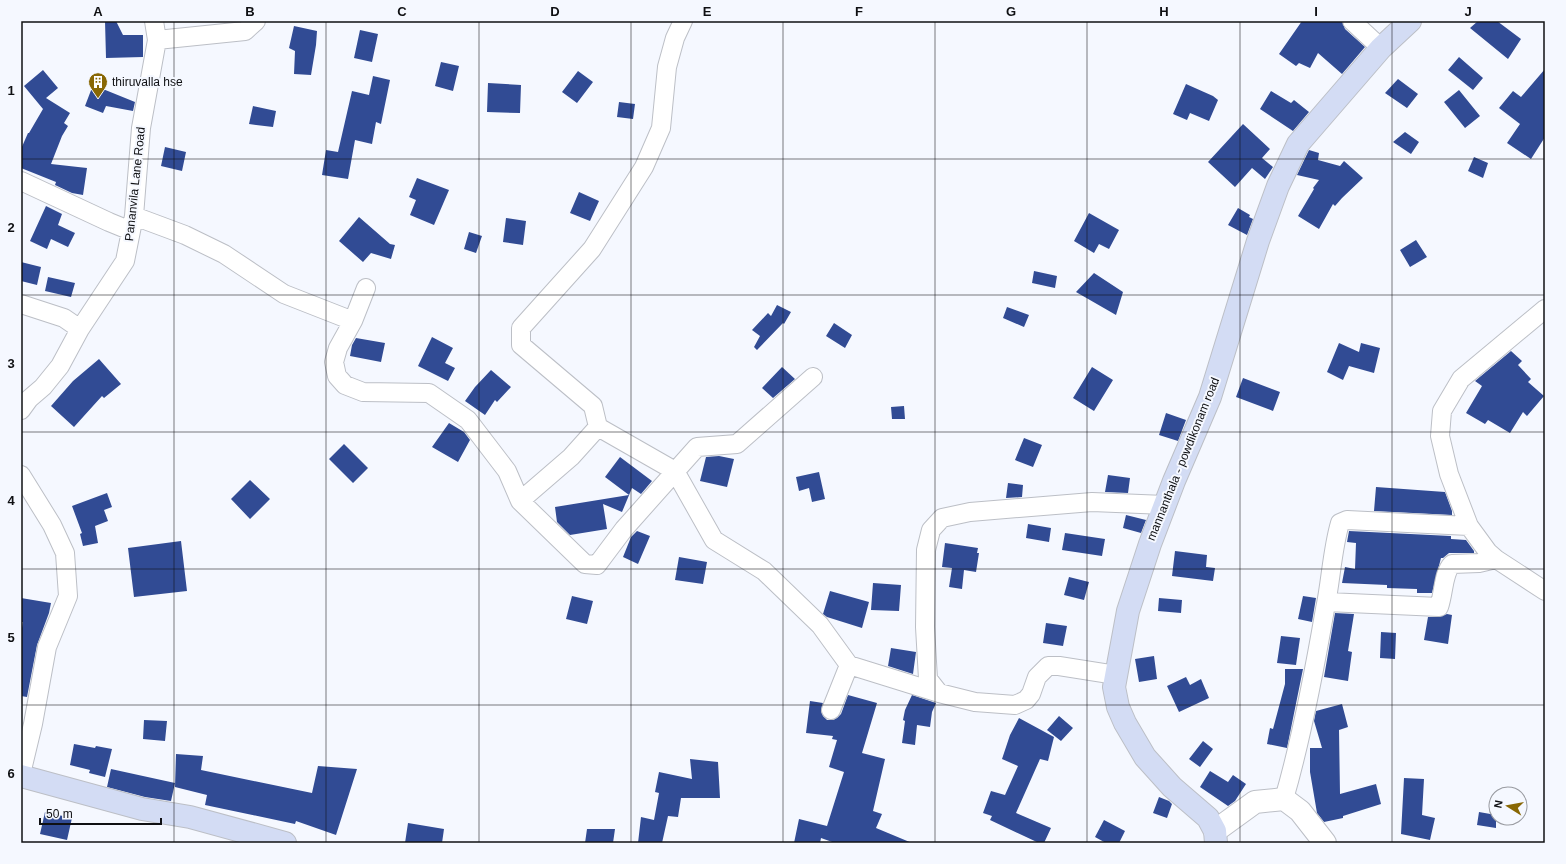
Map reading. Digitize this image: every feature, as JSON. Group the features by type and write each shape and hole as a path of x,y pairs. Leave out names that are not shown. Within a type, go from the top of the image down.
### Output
{"main road":[{"name":"mannanthala - powdikonam road","path":"1216,837 1208,818 1172,787 1145,757 1125,723 1118,707 1114,687 1128,611 1150,544 1210,397 1258,241 1278,186 1298,144 1381,48 1410,21"},
{"path":"21,775 142,809 190,817 285,843"}],"street":[{"name":"Pananvila Lane Road","path":"21,410 29,399 43,387 60,366 80,328 125,261 132,223 141,128 157,40 154,21"},
{"path":"157,40 245,31 256,21"},
{"path":"683,21 675,38 667,66 661,128 644,167 592,249 521,328 521,345 593,406 598,427 675,471 714,540 764,572 820,625 849,664 939,693 975,702 1015,706 1026,700 1031,694 1037,676 1048,666 1059,666 1116,675"},
{"path":"1352,21 1381,48"},
{"path":"21,181 109,222 132,223 185,235 224,254 284,294 353,321"},
{"path":"366,288 353,321 338,348 334,362 337,376 345,385 363,392 430,393 468,420 507,471 520,501 585,564 597,565 624,529 697,447 737,444 813,377"},
{"path":"21,304 64,318 80,328"},
{"path":"1545,310 1461,379 1442,410 1440,436 1449,474 1469,526 1488,552 1496,559 1545,591"},
{"path":"520,501 571,457 598,427"},
{"path":"21,475 52,525 65,553 68,596 47,647 33,724 21,775"},
{"path":"939,693 928,678 925,627 926,550 931,530 942,518 970,512 1092,502 1165,505"},
{"path":"1284,799 1298,750 1327,602 1340,523 1347,520 1380,523 1469,526"},
{"path":"1327,602 1439,606 1443,597 1448,568 1452,564 1478,563 1496,559"},
{"path":"831,710 849,664"},
{"path":"1216,837 1255,802 1284,799 1300,811 1325,843"}],"building":[{"path":"105,21 116,21 123,35 143,35 143,57 106,58"},
{"path":"1302,21 1342,21 1345,29 1365,47 1342,74 1318,53 1310,68 1299,63 1296,66 1279,54"},
{"path":"1478,21 1497,21 1521,39 1508,59 1470,28"},
{"path":"294,26 317,31 311,75 294,74 295,51 289,48"},
{"path":"360,30 378,34 372,62 354,58"},
{"path":"1459,57 1483,78 1473,90 1448,70"},
{"path":"441,62 459,66 453,91 435,86"},
{"path":"1545,69 1545,137 1531,159 1507,143 1520,124 1499,108 1513,91 1521,97"},
{"path":"43,70 58,88 46,98 70,113 64,123 68,126 62,136 51,164 87,168 83,195 72,193 55,185 56,182 21,168 21,149 28,133 43,109 24,86"},
{"path":"578,71 593,82 577,103 562,92"},
{"path":"373,76 390,80 381,124 376,122 372,144 355,140 348,179 322,175 326,150 338,152 352,91 369,95"},
{"path":"1398,79 1418,94 1407,108 1385,93"},
{"path":"488,83 521,85 520,113 487,112"},
{"path":"1186,84 1213,96 1218,100 1209,121 1190,113 1187,120 1173,114"},
{"path":"93,85 135,102 133,111 106,106 103,113 85,106"},
{"path":"1459,90 1480,116 1465,128 1444,102"},
{"path":"1271,91 1291,103 1294,100 1309,112 1293,131 1260,109"},
{"path":"619,102 635,104 633,119 617,117"},
{"path":"253,106 276,111 273,127 249,124"},
{"path":"1243,124 1270,149 1262,158 1273,167 1265,179 1252,168 1235,187 1208,162"},
{"path":"1405,132 1419,142 1411,154 1393,142"},
{"path":"165,147 186,152 182,171 161,166"},
{"path":"1309,150 1319,153 1318,160 1340,166 1344,161 1363,178 1335,206 1333,204 1319,229 1298,216 1319,180 1297,175"},
{"path":"1474,157 1488,163 1483,178 1468,171"},
{"path":"417,178 449,190 434,225 410,215 416,200 409,197"},
{"path":"579,192 599,201 590,221 570,213"},
{"path":"46,206 62,214 58,225 75,233 68,247 51,239 47,249 30,241"},
{"path":"1238,208 1250,215 1249,217 1253,219 1247,235 1228,225"},
{"path":"1089,213 1119,230 1109,249 1099,244 1094,253 1074,241"},
{"path":"359,217 390,244 395,245 391,259 371,253 363,262 339,241"},
{"path":"506,218 526,221 523,245 503,242"},
{"path":"469,232 482,236 476,253 464,249"},
{"path":"1416,240 1427,257 1410,267 1400,250"},
{"path":"21,262 41,267 37,285 21,281"},
{"path":"1034,271 1057,276 1055,288 1032,283"},
{"path":"1094,273 1123,292 1116,315 1076,292"},
{"path":"48,277 75,283 71,297 45,291"},
{"path":"777,305 791,312 784,324 783,323 757,350 754,347 760,336 752,330 768,313 771,316"},
{"path":"1007,307 1029,315 1024,327 1003,318"},
{"path":"834,323 852,335 845,348 826,336"},
{"path":"432,337 453,348 445,363 455,368 448,381 418,366"},
{"path":"356,338 385,343 381,362 350,356 352,345"},
{"path":"1339,343 1359,352 1361,343 1380,348 1374,373 1349,366 1343,380 1327,372"},
{"path":"1511,351 1522,361 1518,365 1531,379 1528,382 1544,396 1527,416 1523,412 1510,433 1488,420 1485,424 1466,413 1482,386 1475,381"},
{"path":"99,359 121,384 104,398 102,396 74,427 51,406 73,381"},
{"path":"782,367 795,379 773,398 762,388"},
{"path":"1092,367 1113,380 1094,411 1073,398"},
{"path":"491,370 511,387 497,402 495,400 485,415 465,401 475,387"},
{"path":"1243,378 1280,392 1273,411 1236,397"},
{"path":"904,406 905,419 892,419 891,407"},
{"path":"1166,413 1186,420 1178,441 1159,435"},
{"path":"449,423 464,432 470,440 458,462 432,447"},
{"path":"1024,438 1042,445 1033,467 1015,460"},
{"path":"344,444 368,468 353,483 329,459"},
{"path":"719,456 734,459 727,487 700,481 706,457"},
{"path":"620,457 652,481 641,494 632,488 622,512 603,504 607,529 570,535 557,522 555,507 629,495 605,477"},
{"path":"819,472 825,499 812,502 809,488 799,491 796,477"},
{"path":"1108,475 1130,478 1128,493 1105,492"},
{"path":"250,480 270,499 250,519 231,499"},
{"path":"1008,483 1023,485 1022,497 1006,498"},
{"path":"1376,487 1445,492 1452,515 1374,511"},
{"path":"107,493 112,507 104,510 108,521 95,526 98,543 83,546 80,534 82,533 72,506"},
{"path":"1126,515 1146,520 1141,533 1123,528"},
{"path":"1028,524 1051,528 1049,542 1026,538"},
{"path":"637,531 650,536 638,564 623,557 631,537"},
{"path":"1349,531 1451,536 1451,539 1466,540 1474,553 1449,553 1441,558 1432,593 1417,593 1417,589 1387,588 1387,585 1342,583 1345,567 1355,569 1356,543 1347,542"},
{"path":"1065,533 1105,539 1102,556 1062,550"},
{"path":"181,541 187,591 134,597 128,548"},
{"path":"945,543 978,548 977,553 979,553 976,572 964,570 962,589 949,587 952,568 942,567"},
{"path":"1175,551 1207,555 1206,567 1215,568 1213,581 1172,576"},
{"path":"679,557 707,562 703,584 675,580"},
{"path":"1069,577 1089,582 1084,600 1064,595"},
{"path":"873,583 901,585 899,611 871,610"},
{"path":"830,591 869,602 862,628 827,617 823,614"},
{"path":"572,596 593,601 587,624 566,619"},
{"path":"1303,596 1316,598 1312,622 1298,619"},
{"path":"21,598 51,603 49,613 37,645 27,697 21,696 21,634 23,622 21,622"},
{"path":"1159,598 1182,600 1181,613 1158,611"},
{"path":"1335,613 1354,614 1348,651 1352,652 1348,681 1324,677"},
{"path":"1447,614 1452,615 1448,644 1424,640 1428,617 1439,617"},
{"path":"1046,623 1067,626 1063,646 1043,643"},
{"path":"1381,632 1396,633 1395,659 1380,658"},
{"path":"1281,636 1300,638 1296,665 1277,663"},
{"path":"891,648 916,652 913,674 888,666"},
{"path":"1154,656 1157,679 1139,682 1135,659"},
{"path":"1285,669 1303,669 1287,748 1267,744 1270,728 1273,729 1285,684"},
{"path":"1186,677 1190,685 1201,679 1209,698 1179,712 1167,686"},
{"path":"848,695 877,703 862,753 885,759 873,811 882,814 876,828 912,843 835,843 821,838 820,843 794,843 799,819 827,826 844,772 829,767 837,740 832,739 833,736 806,733 810,701 823,703 821,711 823,716 827,720 833,720 841,714"},
{"path":"912,695 936,703 932,712 930,727 917,725 915,745 902,743 905,710"},
{"path":"1342,704 1348,727 1339,730 1340,794 1376,784 1381,804 1343,816 1343,818 1324,822 1317,813 1310,772 1310,748 1322,748 1314,721 1316,711"},
{"path":"1059,716 1073,728 1061,741 1047,730"},
{"path":"1019,718 1054,737 1048,761 1040,759 1016,813 1051,828 1044,843 1039,843 990,820 992,816 983,813 991,791 1005,795 1018,766 1002,759 1010,735"},
{"path":"144,720 167,721 165,741 143,739"},
{"path":"1203,741 1213,749 1200,767 1189,759"},
{"path":"74,744 95,748 96,746 112,749 105,777 89,773 90,770 70,765"},
{"path":"176,754 203,756 201,770 312,793 318,766 357,769 336,835 296,821 295,824 205,805 207,795 175,787"},
{"path":"690,759 718,762 720,798 681,798 678,817 668,816 662,843 638,843 641,817 654,820 659,793 655,792 659,772 692,779"},
{"path":"111,769 175,783 171,801 145,797 107,787"},
{"path":"1210,771 1228,782 1233,775 1246,784 1235,801 1228,806 1200,787"},
{"path":"1404,778 1424,779 1422,815 1435,818 1430,840 1401,834"},
{"path":"1159,797 1169,801 1172,804 1167,818 1153,813"},
{"path":"45,812 72,818 67,840 40,834"},
{"path":"1479,812 1488,814 1488,826 1496,826 1496,828 1477,825"},
{"path":"1104,820 1125,831 1119,843 1106,843 1095,837"},
{"path":"408,823 444,829 442,843 405,843"},
{"path":"587,829 615,829 613,843 585,843"}],"place":[{"name":"thiruvalla hse","path":"98,99"}]}
